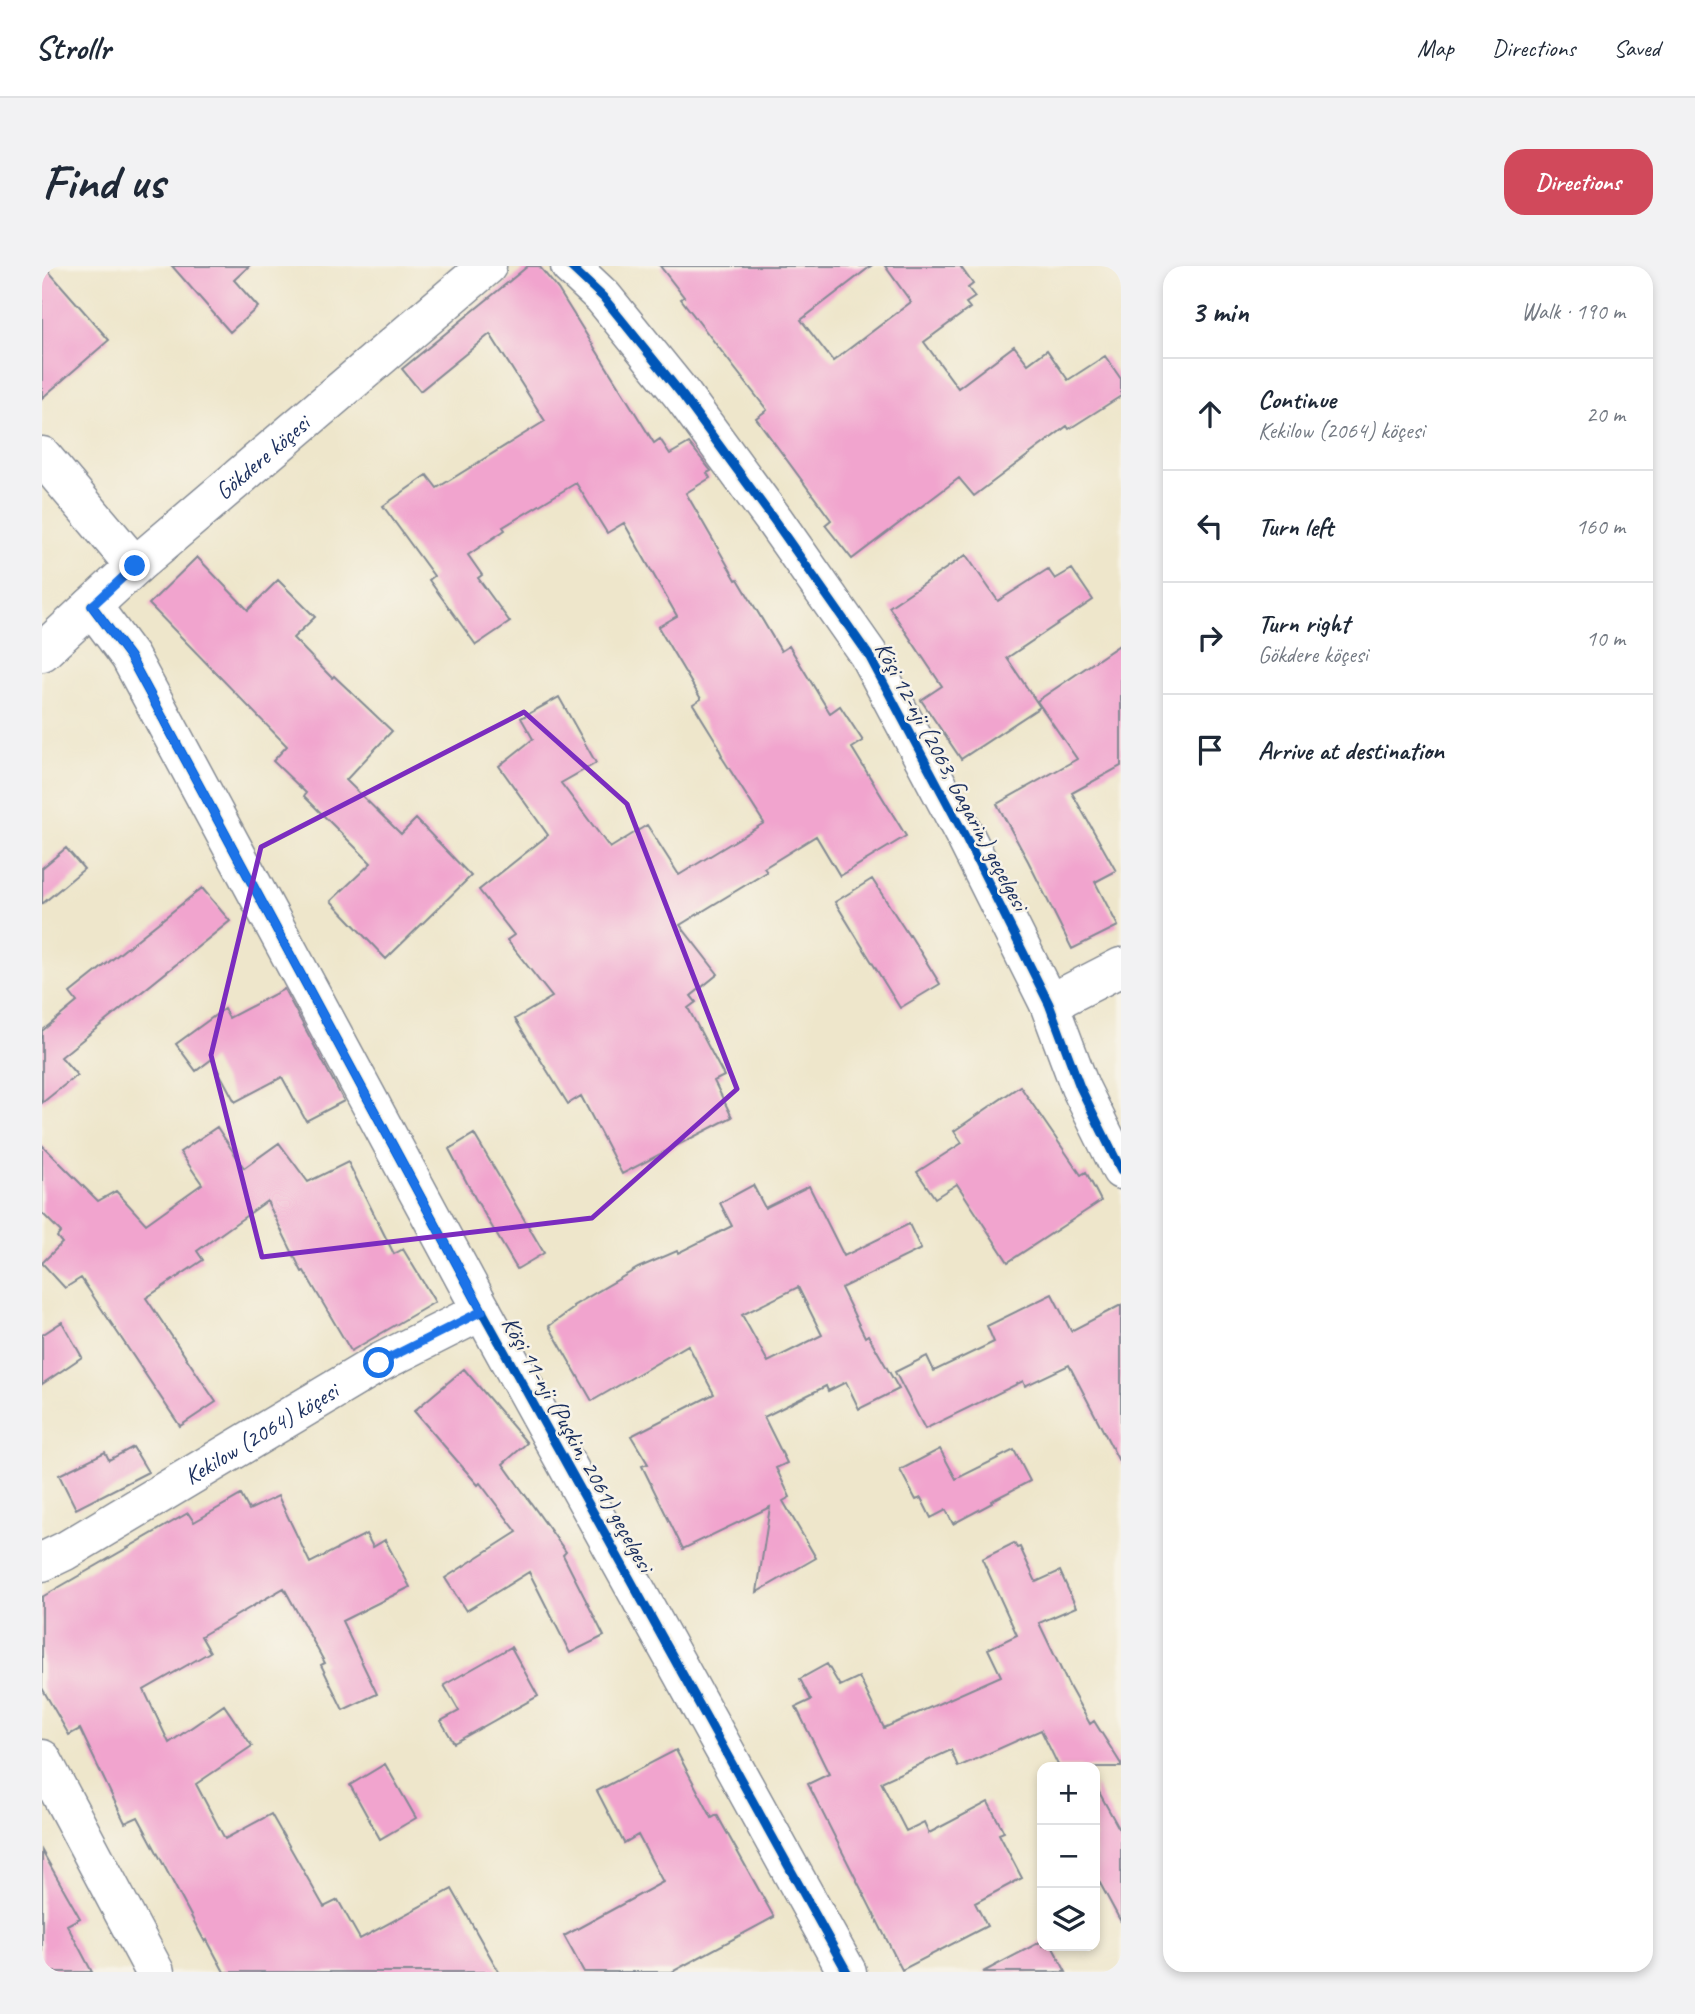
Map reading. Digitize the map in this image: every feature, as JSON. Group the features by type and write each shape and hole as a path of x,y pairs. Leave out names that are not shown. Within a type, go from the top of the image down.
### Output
{"street":[{"name":"Gökdere köçesi","path":"42,652 135,566 487,266"},
{"name":"Köşi 12-nji (2063, Gagarin) geçelgesi","path":"570,266 603,297 683,396 868,654 966,838 1049,1004 1080,1087 1121,1170"},
{"path":"42,456 135,566"},
{"name":"Köşi 11-nji (Puşkin, 2061) geçelgesi","path":"92,606 130,657 482,1311 847,1972"},
{"path":"1049,1004 1121,967"},
{"name":"Kekilow (2064) köçesi","path":"42,1562 65,1551 379,1363 482,1311"},
{"path":"42,1759 155,1972"}],"highlighted area":[{"path":"524,712 627,804 737,1089 592,1218 262,1257 211,1055 261,847"}],"building":[{"path":"42,266 109,340 42,398"},
{"path":"172,266 249,266 234,280 258,307 230,332"},
{"path":"528,266 539,266 558,289 654,443 660,439 670,454 689,443 711,471 707,473 710,478 686,493 781,651 789,646 830,713 840,706 863,741 852,748 906,836 840,876 816,836 764,868 767,872 680,925 718,974 691,996 696,1002 688,1008 724,1076 714,1081 732,1117 622,1174 581,1096 568,1104 515,1019 552,997 507,940 514,935 479,890 548,835 499,766 533,739 521,718 559,697 596,763 561,783 610,848 647,825 679,875 764,823 721,756 719,746 693,704 701,699 658,627 677,616 624,523 607,533 576,483 503,527 505,530 468,555 482,575 478,578 510,622 476,645 429,580 434,576 383,506 427,475 437,488 545,421 490,334 420,391 402,369"},
{"path":"660,266 871,266 801,320 833,361 911,302 885,266 960,266 973,284 968,288 975,297 966,303 970,308 924,342 958,388 1014,346 1028,364 1047,350 1068,380 1105,356 1121,379 1121,396 1069,429 1067,426 974,496 959,478 852,559 825,525 831,520 756,418 767,410 681,299 684,297"},
{"path":"966,555 998,601 1048,569 1055,579 1072,569 1093,600 1007,658 1040,707 961,759 921,700 942,686 889,607"},
{"path":"197,557 248,610 278,580 315,617 293,638 332,678 334,676 392,731 346,780 401,834 416,819 471,876 386,959 331,901 371,863 273,761 287,746 149,604"},
{"path":"1121,644 1121,766 1072,793 1116,871 1095,882 1118,926 1072,949 997,804 1077,759 1037,701"},
{"path":"66,848 84,869 42,904 42,868"},
{"path":"872,879 940,984 900,1008 835,902"},
{"path":"202,888 230,921 61,1057 77,1075 42,1103 42,1031 77,1002 70,993"},
{"path":"284,989 344,1101 306,1121 282,1077 235,1102 212,1059 196,1071 176,1044 224,1009 229,1018"},
{"path":"1020,1086 1081,1175 1086,1172 1101,1201 1008,1262 957,1184 935,1198 917,1172 962,1143 954,1131"},
{"path":"217,1127 244,1168 279,1143 308,1182 348,1162 394,1254 403,1249 435,1302 351,1351 304,1271 302,1272 267,1201 197,1251 203,1260 146,1298 216,1402 180,1426 81,1278 65,1288 42,1263 62,1243 57,1237 61,1232 42,1213 42,1145 98,1201 116,1191 146,1224 202,1184 180,1152"},
{"path":"474,1134 544,1253 517,1269 449,1149"},
{"path":"753,1185 765,1208 809,1186 844,1256 909,1224 921,1249 841,1288 865,1337 868,1335 899,1389 859,1409 846,1382 828,1391 826,1386 764,1417 787,1463 776,1468 790,1497 783,1501 816,1558 757,1592 770,1507 683,1549 642,1466 648,1464 631,1436 714,1394 688,1345 592,1401 549,1326 574,1308 573,1306 638,1268 677,1251 678,1253 732,1226 720,1203","holes":["798,1287 822,1335 768,1362 742,1315"]},
{"path":"1052,1294 1071,1331 1121,1305 1121,1465 1069,1365 1025,1386 1023,1381 925,1429 895,1372 927,1356 934,1371 994,1342 987,1326"},
{"path":"62,1322 82,1357 42,1384 42,1335"},
{"path":"464,1369 527,1443 503,1464 566,1552 563,1555 604,1636 570,1653 529,1572 466,1611 445,1578 517,1532 480,1483 478,1485 414,1411"},
{"path":"133,1447 148,1472 76,1509 59,1475 105,1452 109,1460"},
{"path":"940,1449 956,1479 1014,1450 1030,1481 953,1524 946,1510 931,1518 921,1498 916,1500 900,1470"},
{"path":"241,1495 249,1510 278,1496 310,1563 366,1534 373,1547 385,1540 410,1587 342,1621 377,1694 343,1710 321,1665 325,1663 284,1588 201,1636 210,1652 144,1690 169,1743 224,1705 252,1746 196,1784 225,1839 271,1814 324,1907 338,1900 360,1939 452,1889 499,1972 224,1972 138,1817 125,1823 80,1729 69,1735 42,1688 42,1597 188,1513 194,1522"},
{"path":"1014,1543 1017,1548 1020,1547 1036,1582 1060,1571 1076,1607 1039,1623 1090,1724 1094,1721 1121,1767 1100,1767 1100,1762 1057,1762 1041,1730 958,1767 951,1750 881,1782 906,1831 924,1822 929,1833 988,1802 1004,1832 999,1834 1022,1878 975,1903 987,1926 902,1970 808,1784 829,1774 796,1707 811,1700 800,1679 827,1664 840,1686 859,1677 884,1728 1001,1676 988,1649 1017,1635 982,1559"},
{"path":"511,1647 538,1696 454,1743 441,1721 459,1711 444,1685"},
{"path":"676,1750 712,1818 717,1815 774,1917 672,1972 584,1972 564,1936 663,1882 638,1835 624,1843 597,1791"},
{"path":"385,1764 416,1818 380,1839 350,1785"},
{"path":"1100,1794 1121,1832 1121,1922 1100,1883"},
{"path":"42,1851 80,1918 67,1925 92,1972 42,1972"},
{"path":"1037,1944 1037,1951 1055,1951 1066,1972 983,1972"}],"cycle path":[{"path":"570,266 603,297 683,396 868,654 966,838 1049,1004 1080,1087 1121,1170"},
{"path":"92,606 130,657 482,1311 847,1972"}],"route":[{"path":"135,566 92,606 130,657 482,1311 379,1363"}]}
